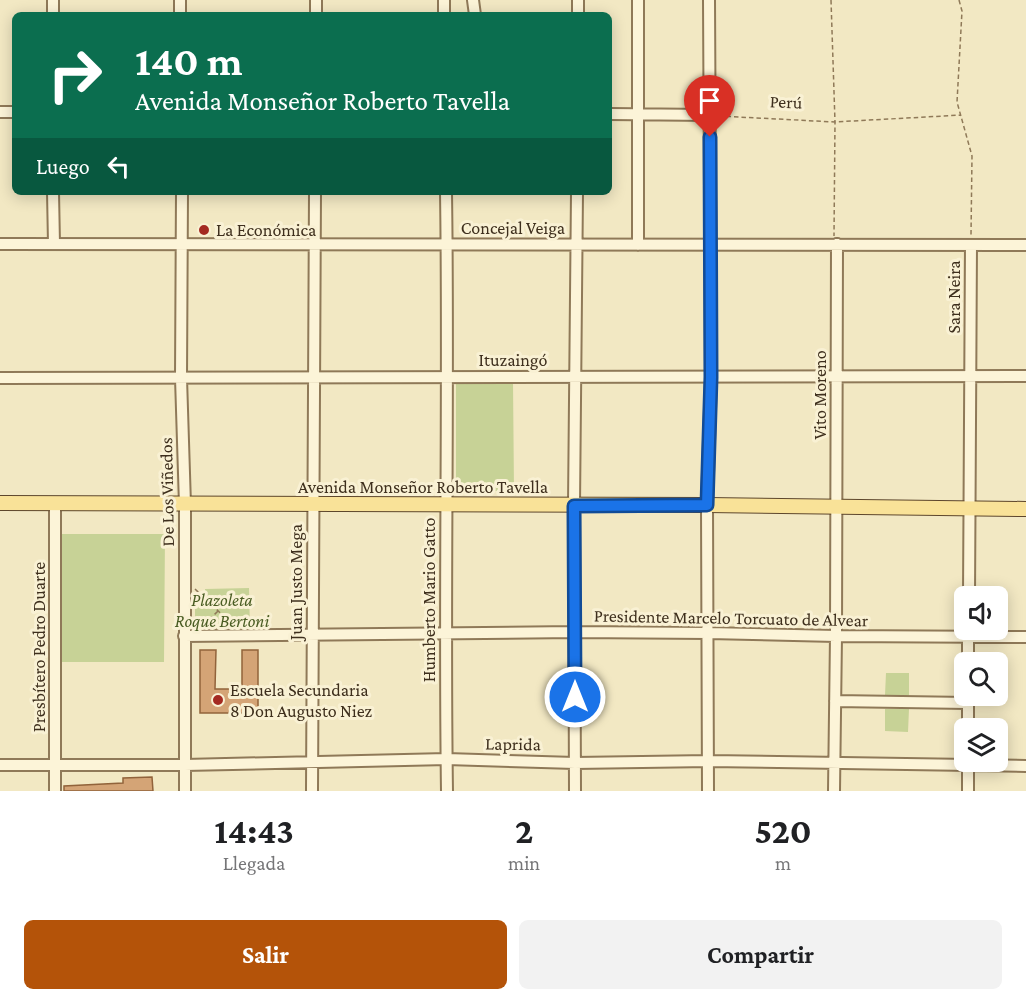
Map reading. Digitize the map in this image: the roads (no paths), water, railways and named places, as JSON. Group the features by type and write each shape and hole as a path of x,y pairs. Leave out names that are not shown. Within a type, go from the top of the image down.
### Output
{"main road":[{"name":"Avenida Monseñor Roberto Tavella","path":"0,503 707,505 1026,509"}],"street":[{"path":"638,0 638,244"},
{"path":"708,791 707,505 711,377 710,0"},
{"path":"612,114 710,115"},
{"path":"53,195 54,244"},
{"name":"De Los Viñedos","path":"182,195 181,378 188,636 185,791"},
{"name":"Juan Justo Mega","path":"312,791 315,195"},
{"name":"Humberto Mario Gatto","path":"446,195 447,791"},
{"path":"574,791 577,195"},
{"name":"Concejal Veiga","path":"0,244 1026,244"},
{"name":"Vito Moreno","path":"834,791 837,244"},
{"name":"Sara Neira","path":"969,586 971,244"},
{"name":"Ituzaingó","path":"0,378 1026,376"},
{"name":"Presbítero Pedro Duarte","path":"55,503 55,791"},
{"name":"Presidente Marcelo Torcuato de Alvear","path":"188,636 574,632 836,636 954,634"},
{"name":"Presidente Marcelo Torcuato de Alvear","path":"1008,636 1026,637"},
{"path":"835,701 954,699"},
{"name":"Laprida","path":"0,765 185,765 447,759 575,762 954,763"},
{"name":"Laprida","path":"1008,765 1026,766"},
{"path":"968,772 968,791"}],"place":[{"name":"La Económica","path":"204,230"},
{"name":"Escuela Secundaria 8 Don Augusto Niez","path":"218,700"}],"park label":[{"name":"Plazoleta Roque Bertoni","path":"222,610"}]}
